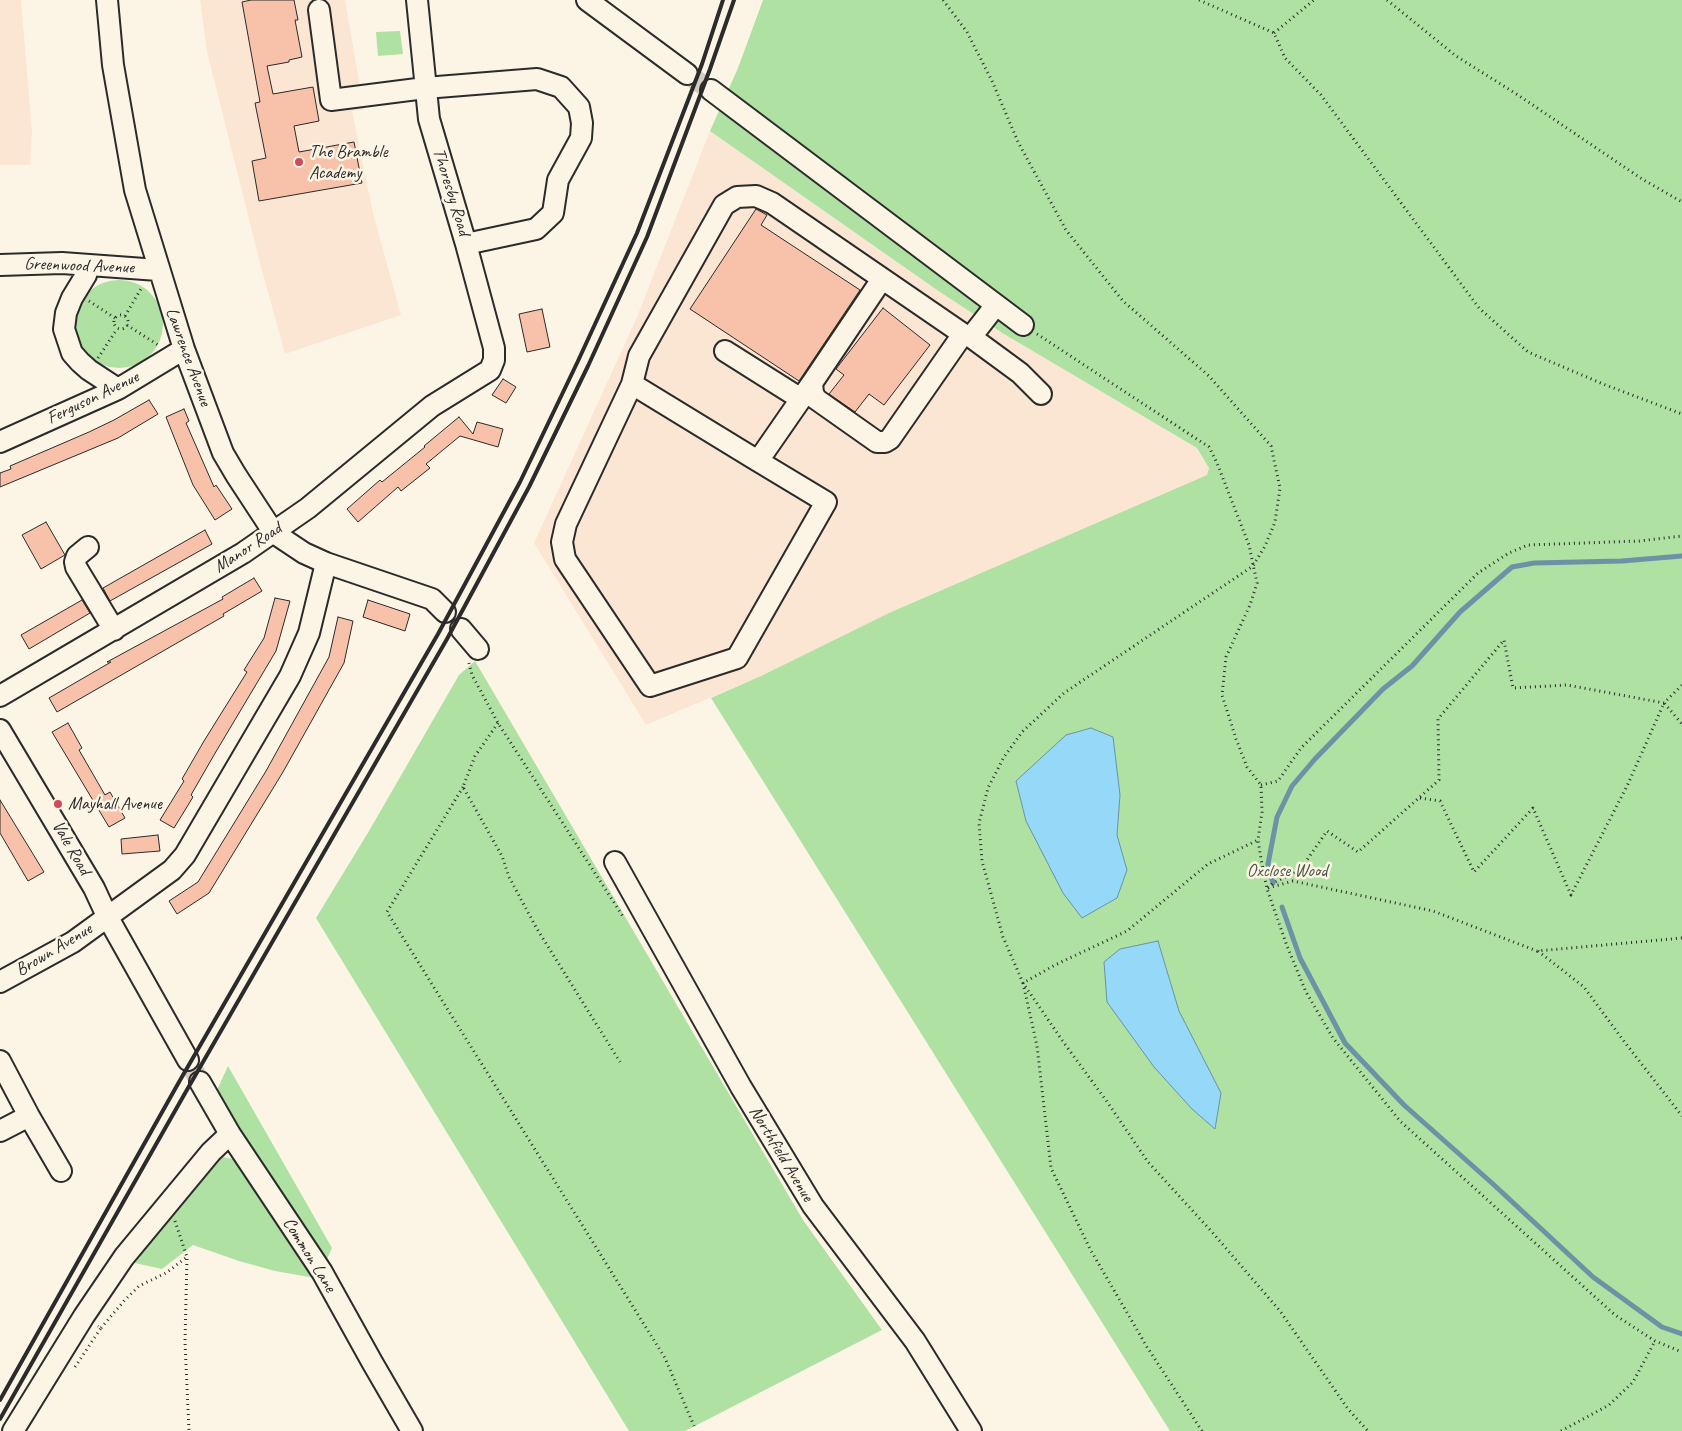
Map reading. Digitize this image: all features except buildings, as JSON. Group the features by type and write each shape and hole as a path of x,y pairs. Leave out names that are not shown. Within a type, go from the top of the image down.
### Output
{"street":[{"name":"Lawrence Avenue","path":"106,0 112,65 135,190 178,352 223,453 274,533 304,553 326,563 438,606"},
{"name":"Thoresby Road","path":"417,0 429,119 494,348 494,360 490,370 480,377"},
{"path":"587,0 687,74"},
{"path":"320,10 331,100 425,88 536,78 561,87 579,107 582,123 581,138 558,180 552,213 536,229 466,244"},
{"path":"711,90 1023,325"},
{"path":"632,384 826,502 737,658 650,686 565,559 562,542 566,524 632,384 639,356 724,205 737,197 756,196 772,203 967,335 1020,373 1041,394"},
{"name":"Greenwood Avenue","path":"0,265 62,263 156,269"},
{"path":"89,265 66,313 64,329 72,353 89,370 118,388"},
{"path":"758,461 882,279"},
{"path":"725,351 806,391 813,392 816,399 877,442 885,442 890,439 967,335 996,305"},
{"name":"Ferguson Avenue","path":"0,442 118,388 178,352"},
{"name":"Manor Road","path":"0,696 114,630 274,533 308,508 432,406 447,395 480,377"},
{"path":"88,547 77,556 76,567 114,630"},
{"path":"107,916 172,870 185,855 290,676 309,633 326,563"},
{"name":"Vale Road","path":"0,730 94,888 107,916 188,1060"},
{"name":"Northfield Avenue","path":"615,862 741,1087 814,1206 915,1341 971,1431"},
{"name":"Brown Avenue","path":"0,982 73,942 107,916"},
{"path":"0,1061 61,1171"},
{"name":"Common Lane","path":"200,1082 230,1134 322,1272 412,1431"},
{"path":"0,1131 29,1116"},
{"path":"13,1431 84,1316 124,1257 210,1152 230,1134"}],"path":[{"path":"943,0 967,32 992,81 1018,142 1066,230 1123,301 1209,376 1271,446 1280,488 1275,522 1265,546 1253,566 1064,693 1022,732 1004,757 988,788 979,823 982,861 1003,937 1023,983 1037,1046 1051,1168 1090,1248 1147,1347 1202,1431"},
{"path":"1200,0 1274,33 1285,58 1321,96 1479,308 1528,352 1603,384 1682,414"},
{"path":"1274,33 1314,0"},
{"path":"1387,0 1456,56 1518,94 1642,180 1682,202"},
{"path":"125,316 156,269"},
{"path":"75,293 115,318"},
{"path":"117,329 113,323 115,318 118,315 125,316"},
{"path":"117,329 124,329 127,325 128,321 125,316"},
{"path":"127,325 178,352"},
{"path":"1023,325 1209,447 1217,462 1249,545 1257,583 1250,605 1226,657 1222,695 1236,739 1248,767 1261,785 1262,812 1258,840 1267,889 1306,992 1333,1038 1400,1121 1615,1315 1655,1341 1682,1352"},
{"path":"89,370 117,329"},
{"path":"1261,785 1278,781 1301,748 1478,573 1509,553 1528,545 1682,536"},
{"path":"468,638 465,647 472,674 498,723 626,920"},
{"path":"1267,889 1273,883 1300,870 1326,831 1358,852 1439,780 1438,719 1504,640 1514,688 1567,685 1664,703 1682,724"},
{"path":"1420,798 1440,801 1474,872 1533,808 1571,895 1628,784 1664,703 1682,685"},
{"path":"498,723 475,756 463,787 387,912 665,1358 694,1426"},
{"path":"463,787 502,856 509,877 537,929 620,1062"},
{"path":"1023,983 1055,965 1127,931 1208,864 1258,840"},
{"path":"1267,889 1293,881 1433,912 1538,950 1584,988 1682,1116"},
{"path":"1538,950 1682,938"},
{"path":"1023,983 1108,1102 1148,1162 1280,1311 1348,1410 1368,1431"},
{"path":"169,1202 187,1257 185,1342 189,1431"},
{"path":"101,1328 124,1300 140,1286 166,1273 187,1257"},
{"path":"1561,1431 1609,1405 1633,1382 1655,1341"}],"shaded area":[{"path":"0,0 21,0 32,131 30,165 0,165"},
{"name":"The Bramble Academy","path":"200,0 345,0 364,110 352,111 373,213 401,315 285,354 207,52"},
{"path":"710,131 937,290 1004,334 1197,448 1209,468 1207,475 889,613 761,676 646,725 534,543 637,317"}],"green space":[{"name":"Oxclose Wood","path":"763,0 1682,0 1682,1431 1170,1431 711,698 761,676 889,613 1207,475 1209,468 1197,448 1004,334 937,290 710,131 738,68"},
{"path":"400,31 403,54 378,56 376,32"},
{"path":"119,280 136,283 150,293 160,307 163,324 160,341 150,355 136,365 119,368 102,365 88,355 78,341 75,324 78,307 88,293 102,283"},
{"path":"475,661 803,1220 882,1330 685,1431 629,1431 316,918 369,831 459,675"},
{"path":"228,1066 332,1248 327,1259 316,1257 221,1103 217,1090"},
{"path":"223,1157 239,1160 315,1278 275,1271 193,1245 162,1269 135,1263 188,1193 209,1169"}],"water":[{"path":"1091,728 1113,737 1120,795 1117,835 1127,870 1117,898 1082,918 1063,893 1026,821 1016,781 1066,735"},
{"path":"1158,941 1179,1011 1221,1093 1215,1129 1192,1109 1154,1067 1107,1002 1104,962 1120,949"}],"waterway":[{"path":"1273,883 1268,864 1277,817 1292,786 1315,759 1383,689 1412,666 1460,612 1512,567 1534,563 1622,561 1682,556"},
{"path":"1282,907 1300,958 1345,1043 1404,1105 1593,1277 1662,1327 1682,1334"}],"tunnel":[{"path":"687,74 711,90"},
{"path":"188,1060 200,1082"}],"railway":[{"path":"0,1400 179,1082 438,634 520,482 637,233 702,64 723,0"},
{"path":"0,1419 447,639 529,487 588,366 647,237 734,0"}],"place":[{"name":"The Bramble Academy","path":"299,162"},
{"name":"Mayhall Avenue","path":"58,804"}]}
